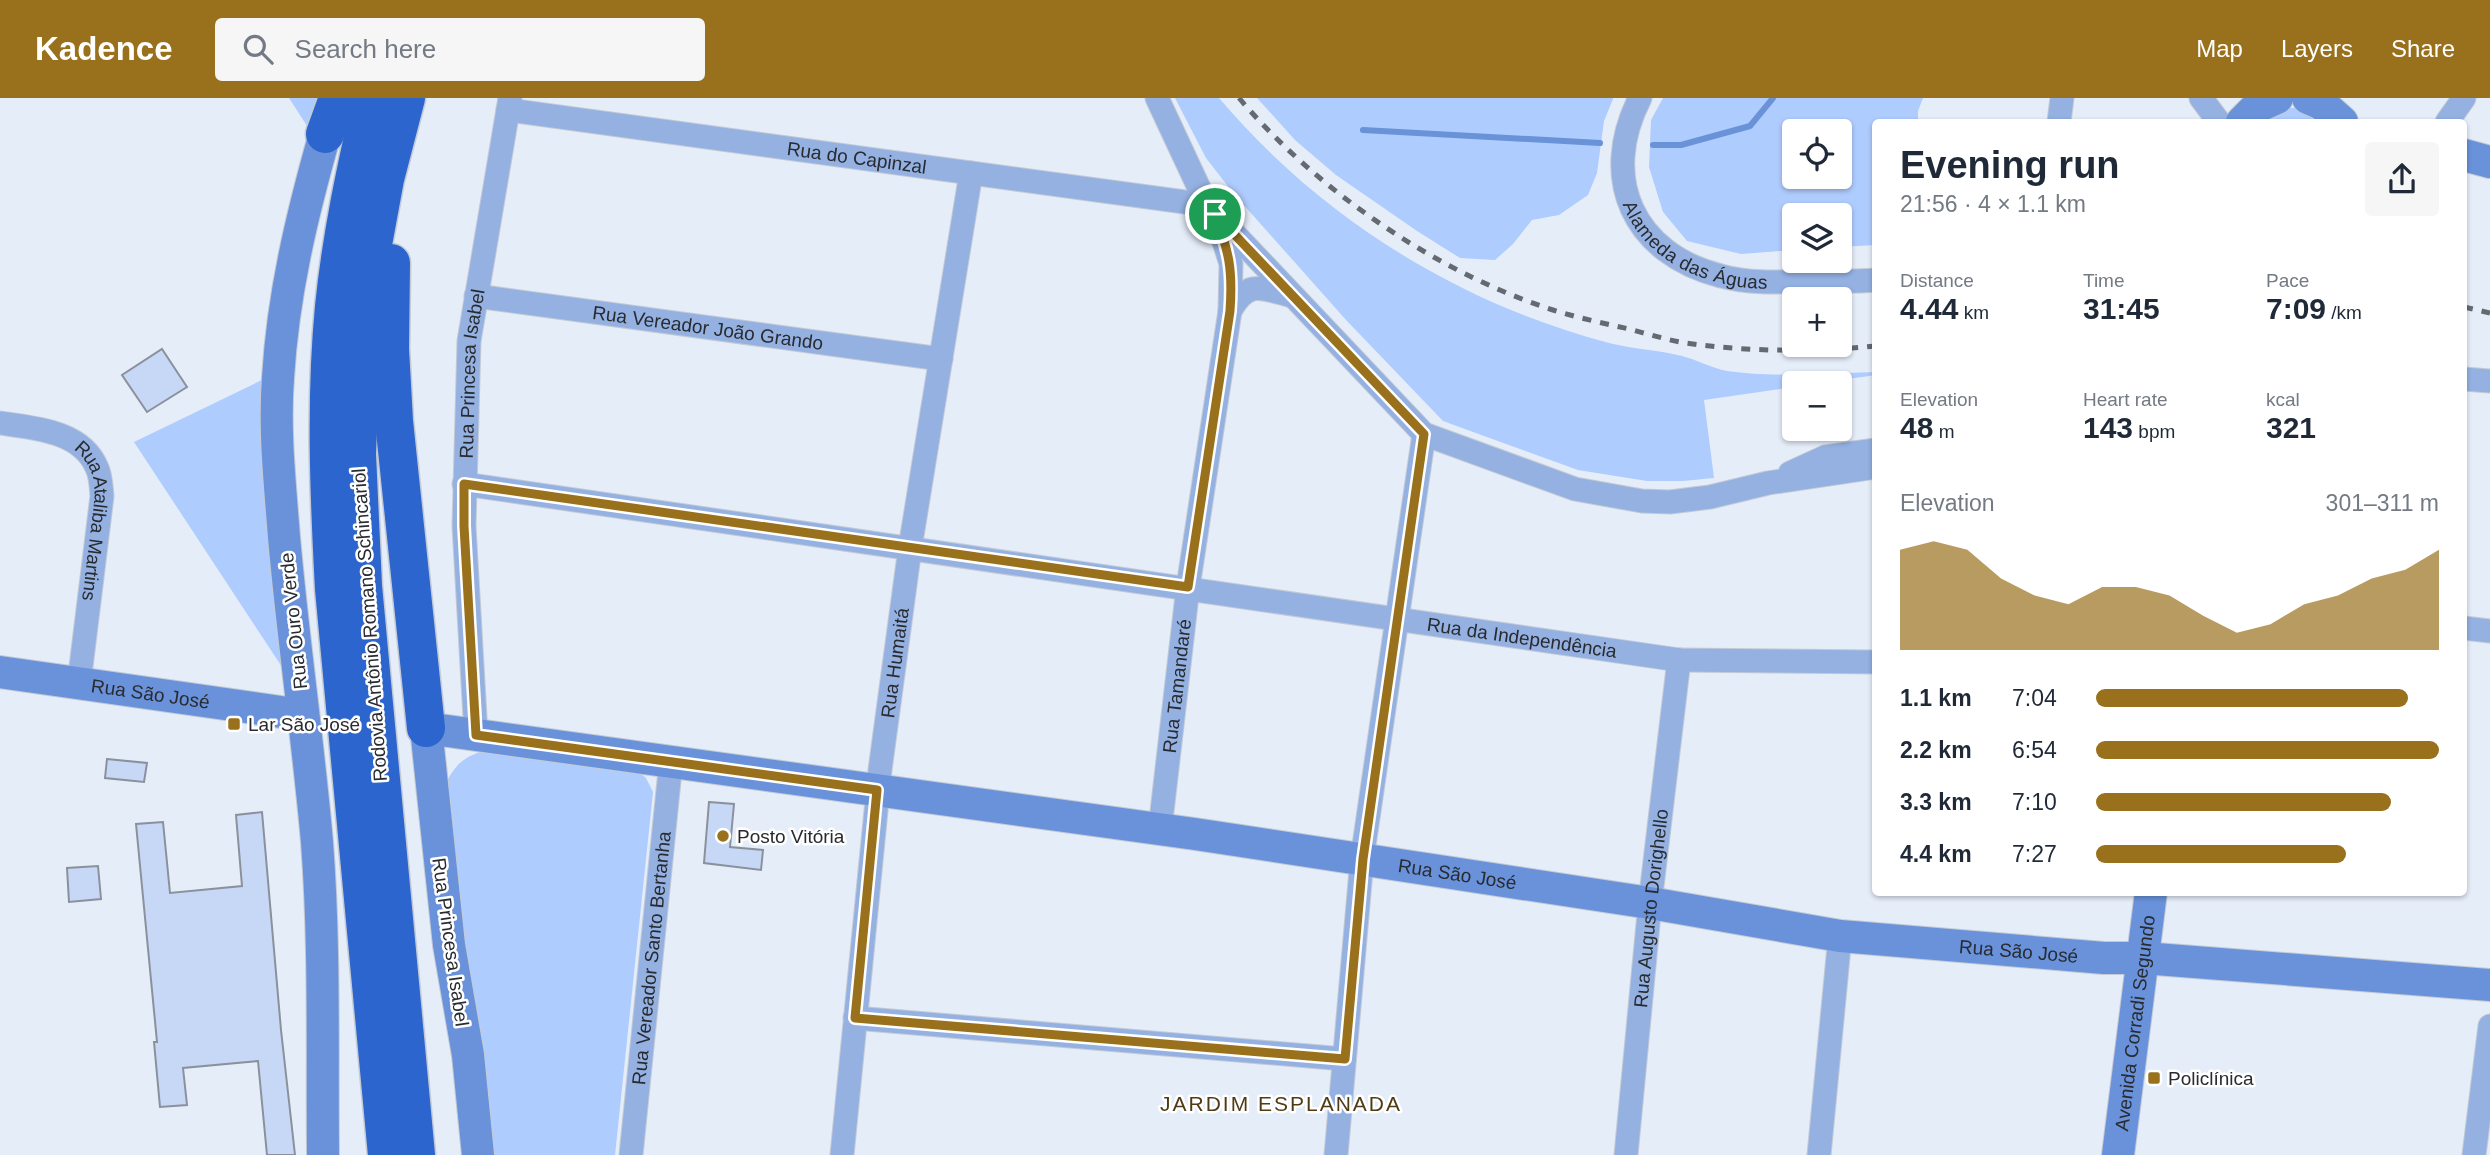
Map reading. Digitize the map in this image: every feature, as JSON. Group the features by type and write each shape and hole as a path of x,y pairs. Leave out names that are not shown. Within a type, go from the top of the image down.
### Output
{"highway":[{"path":"325,134 338,98"},
{"path":"393,102 390,349 396,435 426,728"},
{"name":"Rodovia Antônio Romano Schincariol","path":"387,1155 334,589 330,380 334,307 356,166 393,102"},
{"name":"Rodovia Antônio Romano Schincariol","path":"393,102 385,179 362,323 356,454 363,586 416,1155"}],"street":[{"path":"1157,98 1211,210 1424,434 1575,489 1670,502 1872,468"},
{"name":"Alameda das Águas","path":"1640,98 1631,116 1622,159 1624,188 1633,214 1653,242 1686,264 1720,276 1755,282 1872,280"},
{"path":"2060,119 2063,98"},
{"path":"2201,98 2217,119"},
{"path":"2448,119 2464,98"},
{"name":"Rua do Capinzal","path":"509,104 1211,210"},
{"name":"Rua Princesa Isabel","path":"476,735 464,526 469,341 509,104"},
{"name":"Rua Ouro Verde","path":"323,1155 319,883 279,474 277,379 290,268 325,134"},
{"path":"2467,156 2490,163"},
{"path":"2467,165 2490,163"},
{"name":"Rua Humaitá","path":"842,1155 877,790 910,548 971,173"},
{"name":"Rua Tamandaré","path":"1160,829 1188,587 1230,311 1231,264 1211,210"},
{"path":"1230,311 1239,294 1250,289 1263,288 1293,296"},
{"name":"Rua Vereador João Grando","path":"476,296 941,359"},
{"path":"2467,379 2490,381"},
{"name":"Rua Ataliba Martins","path":"0,424 57,433 85,449 98,469 102,496 79,683"},
{"path":"1336,1155 1363,859 1424,434"},
{"path":"1769,484 1825,457 1872,451"},
{"name":"Rua da Independência","path":"464,484 1679,660 1872,662"},
{"path":"2467,628 2490,631"},
{"name":"Rua Augusto Dorighello","path":"1626,1155 1650,904 1679,660"},
{"name":"Rua São José","path":"0,672 302,715"},
{"name":"Rua São José","path":"426,728 1160,829 1840,936 2490,985"},
{"name":"Rua Princesa Isabel","path":"426,728 449,945 468,1055 478,1155"},
{"name":"Rua Vereador Santo Bertanha","path":"631,1155 671,761"},
{"name":"Avenida Corradi Segundo","path":"2118,1155 2151,896"},
{"path":"1819,1155 1840,936"},
{"path":"855,1018 1345,1059"},
{"path":"2474,1155 2490,1026"}],"shaded area":[{"path":"289,98 324,98 309,129"},
{"path":"1175,98 1219,98 1301,181 1347,217 1395,250 1498,305 1609,343 1682,356 1727,371 1782,375 1782,389 1704,400 1714,478 1647,481 1578,470 1443,421 1347,321 1234,194 1206,158"},
{"path":"1257,98 1613,99 1604,121 1597,173 1588,195 1559,215 1532,220 1513,244 1495,260 1460,258 1417,231 1336,175 1295,140"},
{"path":"1663,98 1923,98 1918,119 1872,119 1872,245 1852,246 1852,203 1782,203 1782,251 1741,254 1687,241 1663,212 1649,167 1651,120"},
{"path":"2284,108 2299,108 2321,119 2264,119"},
{"path":"1872,372 1872,376 1852,378 1852,373"},
{"path":"264,379 265,473 282,667 134,442"},
{"path":"491,750 640,773 646,778 653,792 615,1155 490,1155 445,787 452,772 462,761"}],"building":[{"path":"162,349 187,387 147,412 122,375"},
{"path":"107,759 147,763 144,782 105,778"},
{"path":"709,802 734,804 730,847 763,850 761,870 704,863"},
{"path":"262,812 295,1155 267,1155 258,1061 183,1068 187,1105 160,1107 154,1042 157,1042 136,824 163,822 170,893 242,886 236,815"},
{"path":"98,866 101,899 69,902 67,868"}],"waterway":[{"path":"1653,145 1681,145 1750,126 1773,98"},
{"path":"1363,130 1600,143"}],"railway":[{"path":"1239,98 1270,132 1341,195 1420,249 1504,292 1567,314 1686,343 1781,350 1872,346"},
{"path":"2467,308 2490,313"}],"place":[{"name":"Lar São José","path":"234,724"},
{"name":"Posto Vitória","path":"723,836"},
{"name":"Policlínica","path":"2154,1078"}],"district":[{"name":"JARDIM ESPLANADA","path":"1281,1104"}],"route":[{"path":"1215,214 1424,434 1363,859 1345,1059 855,1018 877,790 476,735 464,484 1188,587 1230,311 1231,264 1215,214"}]}
